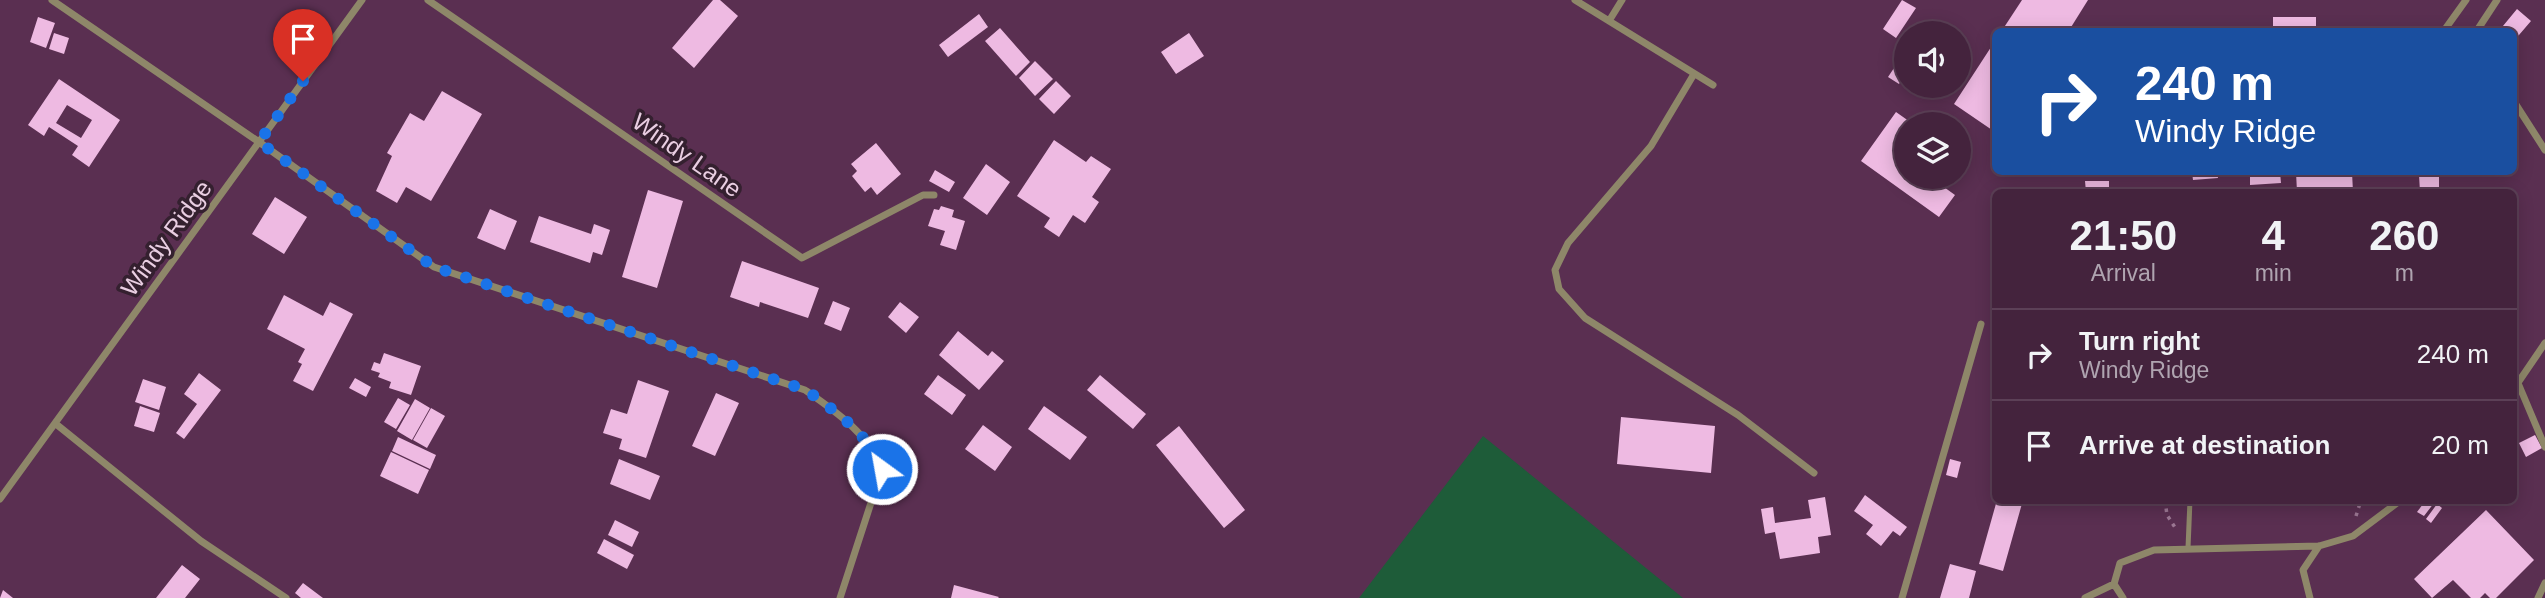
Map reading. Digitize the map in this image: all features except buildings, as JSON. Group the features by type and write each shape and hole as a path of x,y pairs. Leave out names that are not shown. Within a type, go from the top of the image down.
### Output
{"street":[{"path":"52,0 259,142 434,267 806,390 837,412 876,453 882,469 840,598"},
{"name":"Windy Ridge","path":"0,499 362,0"},
{"name":"Windy Lane","path":"428,0 802,258 923,195 934,195"},
{"path":"1575,0 1713,85"},
{"path":"1609,21 1622,0"},
{"path":"2446,28 2466,0"},
{"path":"2479,28 2497,0"},
{"path":"1694,74 1651,146 1568,243 1555,270 1559,289 1585,318 1738,415 1814,473"},
{"path":"2517,106 2545,150"},
{"path":"1902,598 1981,324"},
{"path":"2517,385 2545,343"},
{"path":"2517,388 2545,447"},
{"path":"56,424 201,541 286,598"},
{"path":"2085,598 2114,584 2120,563 2154,550 2319,546 2353,536 2396,504"},
{"path":"2310,598 2303,570 2319,546"},
{"path":"2538,598 2545,583"},
{"path":"2114,584 2123,598"}],"lane":[{"path":"2188,548 2190,504"}],"green space":[{"path":"1483,436 1683,598 1359,598"}],"route":[{"path":"303,81 259,142 434,267 806,390 837,412 876,453 882,469"}]}
